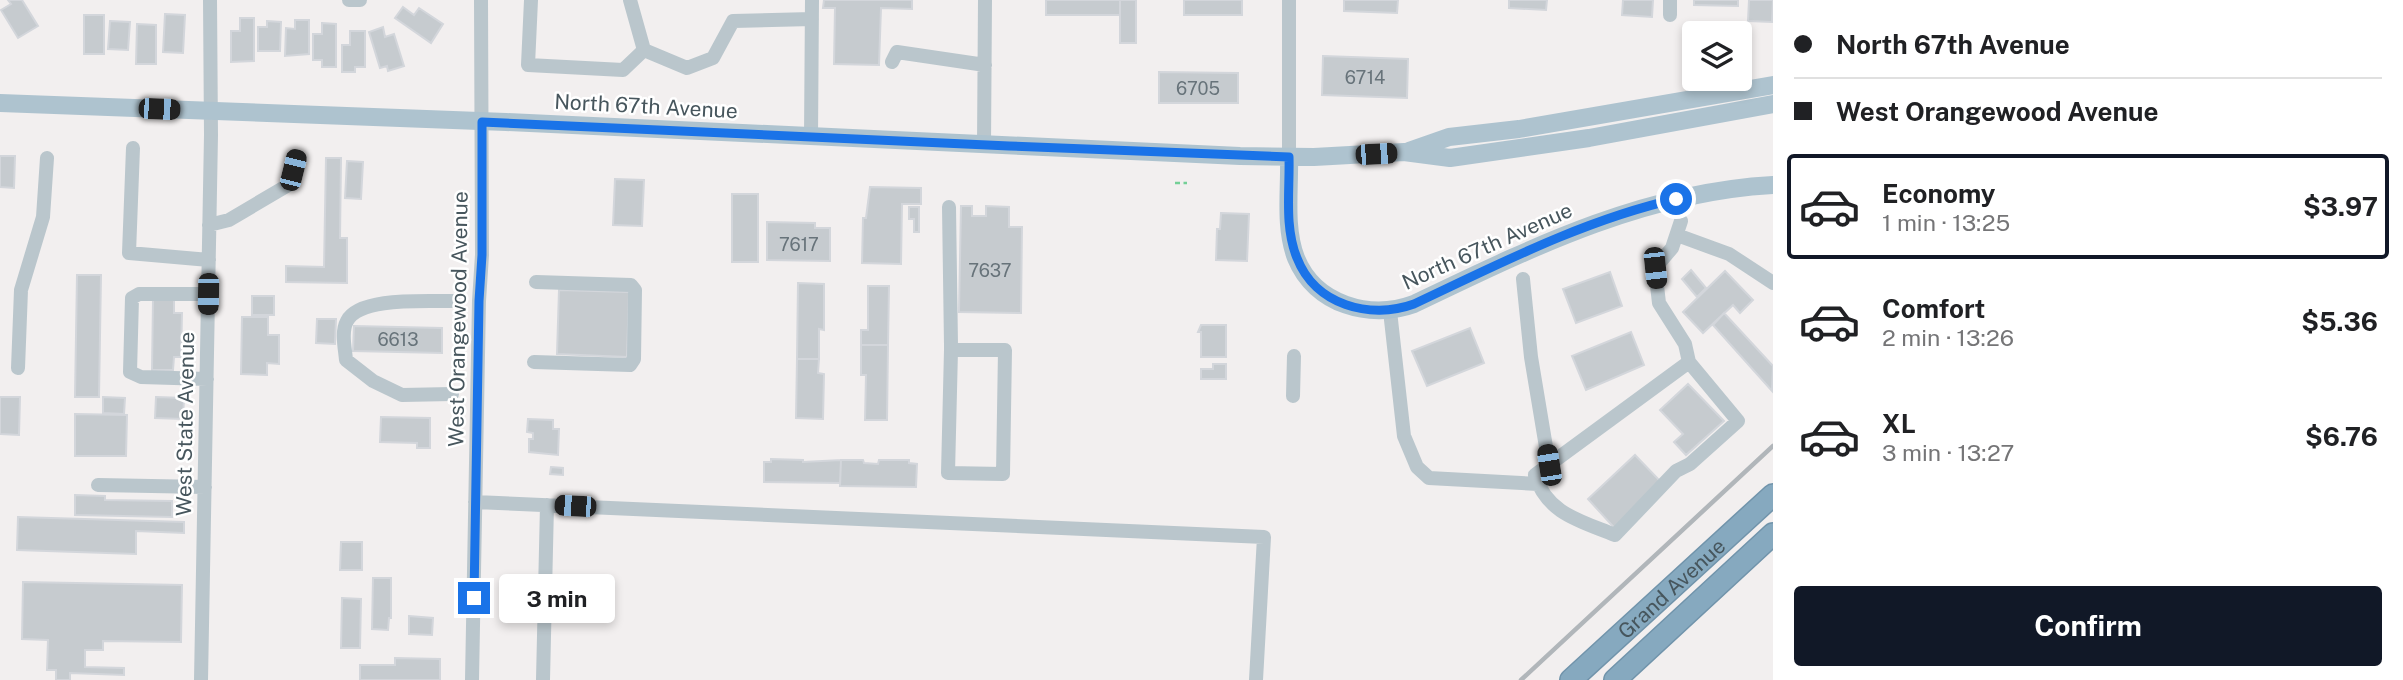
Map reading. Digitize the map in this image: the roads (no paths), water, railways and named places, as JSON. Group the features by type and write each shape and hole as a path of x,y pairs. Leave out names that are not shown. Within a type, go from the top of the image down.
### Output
{"highway":[{"name":"Grand Avenue","path":"1571,680 1773,495"},
{"name":"Grand Avenue","path":"1615,680 1773,534"}],"main road":[{"name":"North 67th Avenue","path":"1404,152 1448,137 1519,129 1773,85"},
{"name":"North 67th Avenue","path":"0,103 1289,157 1404,152 1450,158 1589,138 1773,104"},
{"name":"North 67th Avenue","path":"1289,157 1290,228 1296,258 1314,284 1336,301 1362,310 1390,311 1414,304 1556,238 1646,206 1701,194 1773,185"}],"street":[{"name":"West State Avenue","path":"201,680 211,0"},
{"path":"349,0 360,0"},
{"name":"West Orangewood Avenue","path":"472,680 482,255 481,0"},
{"path":"531,0 528,65 623,70 645,50"},
{"path":"630,0 645,50"},
{"path":"811,137 812,0"},
{"path":"984,145 985,0"},
{"path":"1289,0 1289,157"},
{"path":"645,50 687,68 713,58 733,21 812,19"},
{"path":"892,62 897,52 985,65"},
{"path":"133,148 129,253 209,260"},
{"path":"209,225 229,220 290,184 297,156"},
{"path":"18,368 21,290 43,217 47,158"},
{"path":"949,206 948,473 1003,474 1005,350 950,350"},
{"path":"1689,362 1535,475 1540,490 1562,513 1615,535 1676,471 1690,464 1738,421 1689,362 1685,344 1659,303 1655,268 1672,248 1679,228 1729,254 1773,283"},
{"path":"1523,279 1531,357 1549,465"},
{"path":"534,362 630,365 634,359 635,290 631,285 536,282"},
{"path":"207,379 141,377 130,372 132,298 139,294 208,294"},
{"path":"452,394 402,395 373,381 346,360 344,332 347,320 355,312 379,303 453,301"},
{"path":"1390,311 1404,436 1417,467 1429,478 1538,484"},
{"path":"1293,396 1294,356"},
{"path":"98,485 205,486"},
{"path":"475,502 1264,537 1256,680"},
{"path":"543,680 547,505"}],"railway":[{"path":"1521,680 1773,446"}]}
